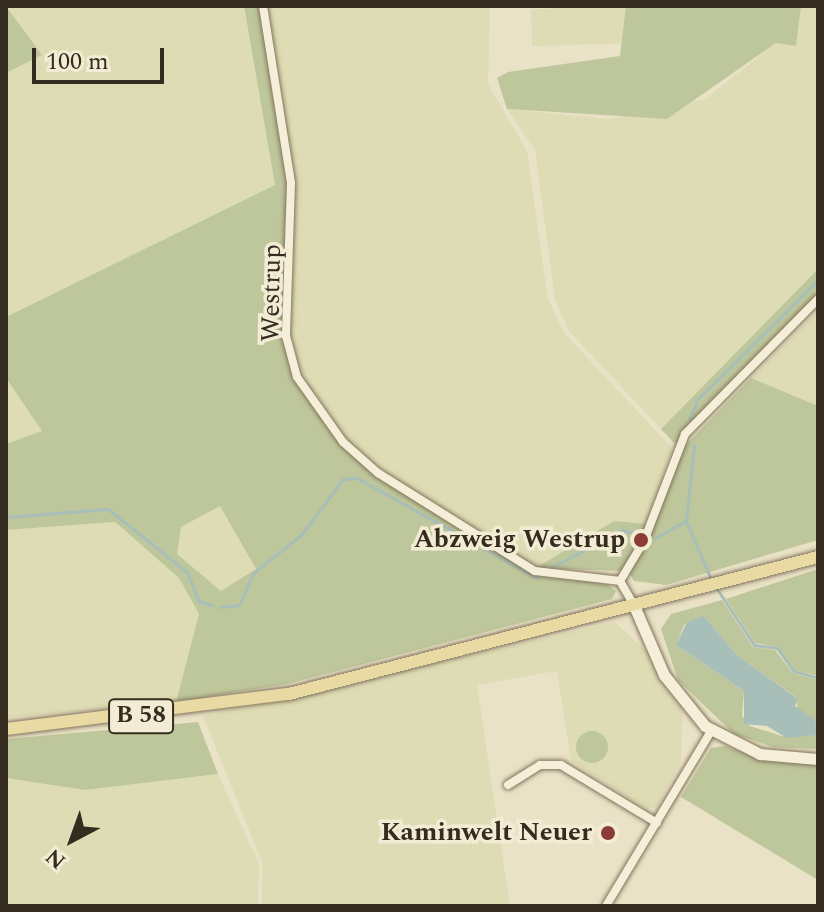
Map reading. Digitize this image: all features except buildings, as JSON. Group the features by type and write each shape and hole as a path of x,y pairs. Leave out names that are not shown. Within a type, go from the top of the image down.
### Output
{"main road":[{"name":"B 58","path":"6,729 289,694 635,608 818,557"}],"street":[{"name":"Westrup","path":"263,6 291,183 286,336 297,377 343,442 378,473 535,571 620,581"},
{"path":"818,299 685,434 644,541 620,581 671,686 711,731 760,754 818,759"},
{"path":"606,906 711,731"},
{"path":"508,785 540,765 561,765 657,823"}],"shaded area":[{"path":"7,6 244,6 275,185 6,317 6,73 41,55"},
{"path":"267,6 490,6 488,84 527,151 548,299 564,333 672,448 647,524 614,521 536,568 380,470 345,439 300,376 290,335 294,183"},
{"path":"626,6 627,43 532,46 531,9"},
{"path":"801,6 818,6 818,269 661,429 569,331 555,300 535,150 507,109 609,119 705,99 776,43 794,44"},
{"path":"818,310 818,406 751,378"},
{"path":"6,378 42,431 17,444 6,444"},
{"path":"220,505 256,570 221,591 176,554 181,527"},
{"path":"115,522 179,578 199,614 176,702 6,718 6,530"},
{"path":"615,622 650,655 683,709 681,761 657,807 646,809 571,761 557,671 477,685 510,906 262,906 262,862 203,716"},
{"path":"218,774 259,864 258,906 6,906 6,778 85,790"}],"green space":[{"path":"6,6 42,55 6,73"},
{"path":"244,6 260,6 288,182 284,337 295,380 341,444 533,573 599,578 616,591 612,599 287,684 176,702 199,614 179,578 115,522 6,530 6,444 42,431 6,378 6,317 275,185","holes":["220,506 256,569 221,591 177,554 181,527"]},
{"path":"626,6 801,6 796,46 776,43 667,119 507,109 497,78 508,72 620,56"},
{"path":"818,269 818,296 675,444 661,429"},
{"path":"751,378 818,406 818,540 666,585 634,581 629,573 678,453"},
{"path":"614,521 647,524 622,571 536,568"},
{"path":"818,569 818,676 795,670 778,647 755,643 726,599"},
{"path":"722,600 753,647 775,650 793,673 818,680 818,725 798,711 796,697 737,655 704,616 684,625 676,645 744,691 742,716 750,726 782,736 818,735 818,749 773,747 734,734 678,680 661,629 671,614"},
{"path":"198,722 218,774 85,790 6,778 6,739"},
{"path":"592,731 603,736 608,747 603,758 592,763 581,758 576,747 581,736"},
{"path":"725,746 769,761 818,765 818,880 681,797 711,748"}],"water":[{"path":"704,616 737,655 798,699 795,706 815,720 818,735 787,738 767,726 744,724 744,691 676,645 687,622"}],"waterway":[{"path":"689,419 698,399 818,280"},
{"path":"694,445 686,521 711,579"},
{"path":"220,607 239,605 253,573 302,534 343,479 357,478 537,578"},
{"path":"6,517 108,509 187,572 199,601 211,605"},
{"path":"655,538 686,521"},
{"path":"550,568 622,530 641,534"},
{"path":"717,589 754,645 777,648 794,671 818,678"}],"place":[{"name":"Abzweig Westrup","path":"641,540"},
{"name":"Kaminwelt Neuer","path":"608,833"}]}
